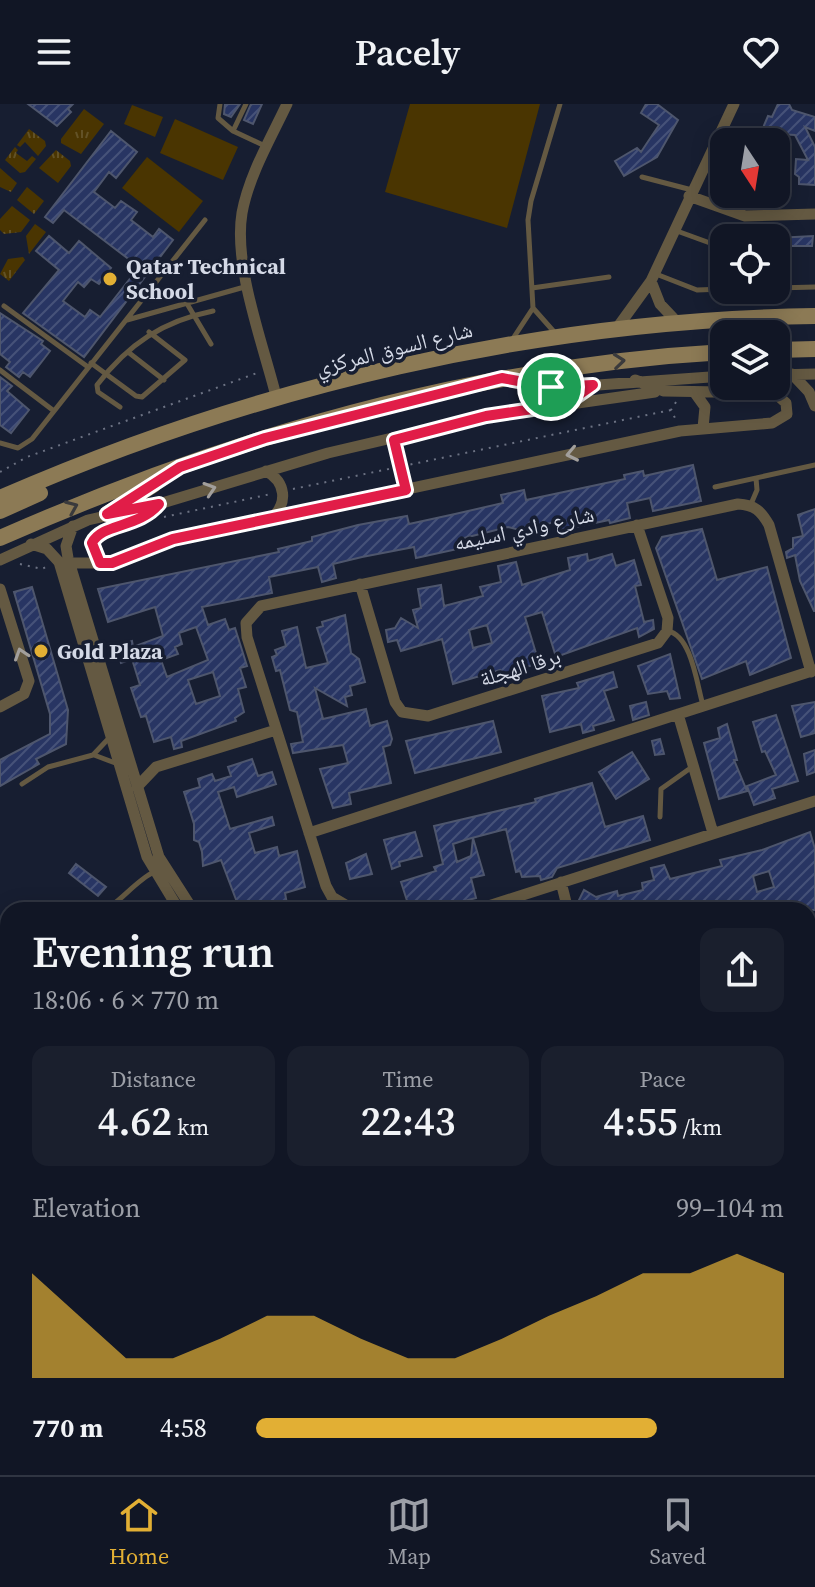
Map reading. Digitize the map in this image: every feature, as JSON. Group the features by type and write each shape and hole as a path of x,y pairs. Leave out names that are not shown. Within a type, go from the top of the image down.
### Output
{"main road":[{"name":"شارع السوق المركزي","path":"0,496 130,445 277,400 509,344 677,322 815,316"},
{"path":"790,350 815,349"},
{"path":"0,538 80,503 333,418 502,378 617,361 710,353"},
{"path":"0,511 130,445"},
{"path":"107,514 180,467"}],"street":[{"path":"277,400 249,286 240,227 252,181 287,104"},
{"path":"617,328 653,277 734,104"},
{"path":"690,193 745,216 815,214"},
{"path":"653,277 660,304 677,322"},
{"path":"792,374 815,374"},
{"path":"792,374 814,400"},
{"path":"502,378 551,387 710,377"},
{"path":"635,380 664,391"},
{"path":"566,404 593,385"},
{"path":"0,560 31,544 107,514 159,504 266,471 486,416 664,391 775,393 783,399 787,408 784,418 772,423 703,428 173,539 112,563 64,562 47,549 31,544"},
{"path":"695,393 705,407 703,428"},
{"path":"266,471 278,481 283,491 280,511 272,518"},
{"path":"100,563 93,552 94,538 108,529 136,523 159,504"},
{"path":"309,833 813,671 769,525 762,512 751,505"},
{"name":"شارع وادي اسليمه","path":"340,902 332,897 309,833 247,637 246,623 252,613 274,602 637,525 751,505"},
{"path":"637,525 668,618 667,631"},
{"path":"73,526 64,562 110,736 137,787 165,868 188,902"},
{"path":"64,562 154,872 174,902"},
{"name":"برقا الهجلة","path":"360,584 390,692 402,712 414,715 428,716 643,650 658,643 667,631"},
{"path":"0,589 29,681 24,694 0,707"},
{"path":"678,714 713,833"},
{"path":"137,787 145,775 156,767 276,730"},
{"path":"124,762 156,767"},
{"path":"500,902 815,801"},
{"path":"561,882 566,902"}],"lane":[{"path":"220,104 218,118 233,131 266,147"},
{"path":"233,131 246,104"},
{"path":"509,344 533,308 531,201 560,104"},
{"path":"642,177 690,193"},
{"path":"0,443 10,448 26,445 205,220"},
{"path":"674,230 710,243"},
{"path":"532,288 609,277"},
{"path":"653,277 697,290 710,290"},
{"path":"124,321 249,286"},
{"path":"790,288 815,287"},
{"path":"186,302 211,344"},
{"path":"4,306 140,397 185,360 149,332"},
{"path":"533,308 558,336"},
{"path":"120,407 98,392 97,385 106,374 149,332 191,315 213,311"},
{"path":"128,352 164,380"},
{"path":"0,370 54,411"},
{"path":"715,487 815,465"},
{"path":"751,505 757,490 756,478"},
{"path":"667,631 680,637 686,648 703,706"},
{"path":"93,755 110,736"},
{"path":"22,784 48,767 93,755 124,762"},
{"path":"660,817 661,789 693,766"},
{"path":"116,902 139,879 154,872"}],"path":[{"path":"0,472 27,457 269,368"},
{"path":"163,517 671,410 681,399"},
{"path":"671,410 679,422"},
{"path":"394,440 406,490"},
{"path":"14,566 27,563 42,569 64,562"}],"green space":[{"path":"410,104 540,104 507,228 385,192"},
{"path":"132,105 163,117 155,137 124,124"},
{"path":"84,109 104,124 81,154 61,143 61,139"},
{"path":"175,119 238,147 223,180 160,153"},
{"path":"29,129 45,141 46,146 38,156 25,142 20,147 17,145"},
{"path":"15,147 18,150 16,153 27,161 32,156 36,159 25,172 20,173 5,160"},
{"path":"56,150 70,161 71,166 58,183 39,168"},
{"path":"147,157 203,201 179,232 122,188"},
{"path":"0,168 17,183 11,192 0,187"},
{"path":"27,187 44,201 34,214 17,200"},
{"path":"12,206 30,220 21,232 4,234 0,230 0,219"},
{"path":"35,224 46,232 29,254 26,236"},
{"path":"23,257 25,260 9,281 0,274 8,259"}],"building":[{"path":"28,104 73,104 68,109 71,112 57,126"},
{"path":"225,104 240,104 231,117 224,114"},
{"path":"251,104 262,104 253,124 244,120"},
{"path":"646,104 657,104 678,120 657,157 624,176 615,161 637,148 641,152 659,125 641,113"},
{"path":"778,104 789,104 792,110 815,117 815,131 805,127 815,147 815,185 799,184 799,177 795,174 796,159 808,160 795,135 790,135 790,128 763,128 768,116 772,117"},
{"path":"111,131 137,152 116,178 109,172 94,192 115,208 121,201 137,212 131,220 153,237 159,229 173,240 84,357 23,313 59,270 36,251 49,236 69,253 79,241 111,268 99,284 91,279 84,287 78,282 63,301 85,317 90,310 100,317 139,267 64,210 53,223 45,217"},
{"path":"813,236 812,246 790,246 790,237"},
{"path":"0,313 43,341 41,344 50,351 30,377 23,372 19,377 6,367 10,362 0,354"},
{"path":"0,377 12,386 7,391 29,410 11,433 0,425"},
{"path":"693,465 701,501 653,511 650,498 627,503 630,518 610,523 609,520 557,531 555,522 520,530 508,527 460,539 462,548 416,558 414,547 362,557 333,564 336,578 322,582 318,567 269,577 272,593 202,607 208,625 225,619 229,630 235,628 247,666 240,668 246,687 238,689 244,712 235,718 236,721 181,741 182,747 174,749 171,737 154,742 146,716 141,717 131,688 140,685 132,659 121,663 116,646 132,641 133,647 163,636 155,607 108,622 98,589 279,552 278,549 312,541 312,537 358,525 407,516 409,524 503,503 501,495 524,490 526,500 625,479 624,475 643,471 644,476","holes":["196,627 208,660 167,677 161,660 178,654 175,647 182,644 179,633","213,672 220,696 196,704 188,680"]},
{"path":"815,509 814,611 800,581 795,555 787,558 786,552 793,548 793,538 803,536 798,515"},
{"path":"702,529 717,580 767,567 791,658 750,675 746,661 702,679 656,548 662,537"},
{"path":"587,554 588,561 612,554 616,566 634,560 641,585 635,586 644,622 653,620 654,629 639,637 637,628 556,657 542,612 525,617 539,663 510,672 511,676 502,679 500,670 453,684 442,639 401,651 397,640 388,642 386,630 395,628 401,618 418,628 413,610 421,608 418,589 441,585 444,606 483,596 480,587 501,582 498,566 516,562 522,585 570,570 568,558","holes":["487,625 492,643 473,648 469,630"]},
{"name":"Gold Plaza","path":"32,587 68,710 66,744 36,759 39,764 0,786 0,760 50,734 50,714 14,592"},
{"path":"345,615 351,653 359,659 365,682 350,686 352,695 345,697 347,706 315,688 323,719 366,709 370,726 387,721 392,739 390,745 383,747 391,783 349,793 351,804 333,808 320,769 348,763 343,745 293,753 291,744 303,742 297,712 290,710 280,670 276,671 272,657 277,655 275,650 286,646 282,631 297,627 306,668 328,663 317,628 323,626 322,622"},
{"path":"670,654 680,698 670,699 667,691 648,694 638,666"},
{"path":"613,672 617,687 604,691 614,720 593,726 594,730 583,733 581,724 550,732 542,696 579,688 577,683"},
{"path":"646,702 649,715 633,720 630,706"},
{"path":"815,702 815,733 801,737 792,706"},
{"path":"776,715 798,781 772,789 775,798 754,805 747,786 776,775 765,751 762,752 753,722"},
{"path":"493,721 501,752 415,773 406,741"},
{"path":"727,724 737,760 734,760 747,791 719,799 704,743 720,738 718,728"},
{"path":"660,739 664,754 655,755 652,741"},
{"path":"815,750 815,772 807,775 804,754"},
{"path":"632,752 649,779 616,799 599,772"},
{"path":"252,759 258,776 272,772 276,784 237,797 234,787 218,792 230,829 272,817 274,825 249,833 255,853 277,847 279,856 297,851 305,887 285,893 287,902 237,902 221,860 203,866 202,852 199,842 194,840 194,824 184,792 200,787 198,779 212,774 215,781 231,776 228,767"},
{"path":"592,783 605,827 643,816 650,840 557,868 552,877 541,880 540,876 522,877 520,871 516,872 506,829 468,839 453,844 457,862 471,856 473,838 484,875 471,878 476,898 460,902 407,902 401,882 436,871 434,867 443,864 434,826 536,802 535,799"},
{"path":"415,832 422,856 399,862 400,866 392,869 384,840"},
{"path":"810,832 815,849 815,902 578,902 584,890 596,897 617,891 618,896 643,890 642,883 654,880 651,868 664,865 670,879 722,866 720,860 762,850","holes":["769,871 774,887 757,892 753,876"]},
{"path":"366,854 372,874 350,879 346,863"},
{"path":"76,864 106,887 98,896 69,873"}],"place":[{"name":"Qatar Technical School","path":"110,279"},
{"name":"Gold Plaza","path":"41,651"}],"route":[{"path":"502,378 551,387 593,385 566,404 486,416 394,440 406,490 173,539 112,563 100,563 93,552 92,543 100,533 136,523 159,504 107,514 180,467 333,418 502,378"}]}
